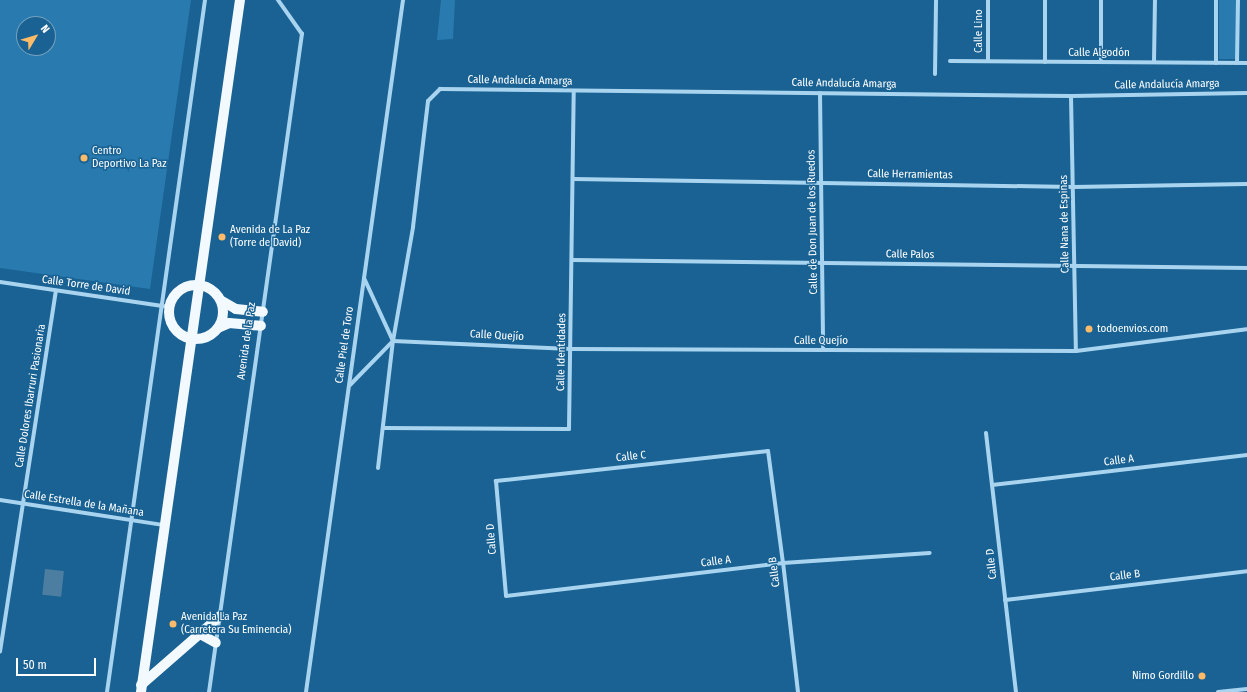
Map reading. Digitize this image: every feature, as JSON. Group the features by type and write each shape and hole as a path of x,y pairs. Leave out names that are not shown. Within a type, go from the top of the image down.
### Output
{"main road":[{"path":"141,689 240,0"},
{"path":"218,328 223,315 222,301 217,293 209,288 199,284 184,287 177,292 166,306 172,324 177,331 192,338 202,338 211,335 218,328 229,323 261,326"},
{"path":"222,301 236,309 263,312"},
{"path":"141,689 220,616"},
{"path":"200,634 216,644"}],"street":[{"path":"107,692 131,520 166,306 205,0"},
{"name":"Avenida de la Paz","path":"210,692 302,34 278,0"},
{"name":"Calle Piel de Toro","path":"306,692 403,0"},
{"path":"935,74 936,0"},
{"name":"Calle Lino","path":"988,0 988,61"},
{"path":"1045,0 1045,62"},
{"path":"1101,0 1101,62"},
{"path":"1154,62 1155,0"},
{"path":"1216,0 1216,63"},
{"path":"1237,63 1238,0"},
{"name":"Calle Algodón","path":"950,61 1247,63"},
{"name":"Calle Andalucía Amarga","path":"393,341 413,227 428,101 440,89 1071,96 1247,93"},
{"name":"Calle Identidades","path":"384,428 569,429 574,90"},
{"name":"Calle de Don Juan de los Ruedos","path":"820,93 824,350"},
{"name":"Calle Nana de Espinas","path":"1071,96 1076,351"},
{"name":"Calle Herramientas","path":"573,179 1073,187 1247,184"},
{"name":"Calle Palos","path":"572,260 1247,268"},
{"path":"364,278 393,341 384,428 378,468"},
{"name":"Calle Torre de David","path":"0,282 166,306"},
{"name":"Calle Dolores Ibarruri Pasionaria","path":"0,652 56,291"},
{"name":"Calle Quejío","path":"393,341 571,349 1076,351 1247,329"},
{"path":"349,385 393,341"},
{"name":"Calle D","path":"986,433 1016,692"},
{"name":"Calle C","path":"496,481 768,451"},
{"name":"Calle B","path":"768,451 798,692"},
{"name":"Calle A","path":"992,485 1247,455"},
{"name":"Calle D","path":"496,481 506,596"},
{"name":"Calle Estrella de la Mañana","path":"0,500 164,526"},
{"name":"Calle A","path":"506,596 783,563 930,553"},
{"name":"Calle B","path":"1005,600 1247,571"},
{"path":"1218,692 1247,689"}],"shaded area":[{"name":"Centro Deportivo La Paz","path":"0,0 191,0 150,289 0,268"},
{"path":"441,0 455,0 453,39 437,40"},
{"path":"1219,0 1236,0 1236,59 1219,59"},
{"path":"45,569 64,571 61,597 42,595"}],"place":[{"name":"Centro Deportivo La Paz","path":"84,158"},
{"name":"Avenida de La Paz (Torre de David)","path":"222,237"},
{"name":"todoenvios.com","path":"1089,329"},
{"name":"Avenida La Paz (Carretera Su Eminencia)","path":"173,624"},
{"name":"Nimo Gordillo","path":"1202,676"}]}
